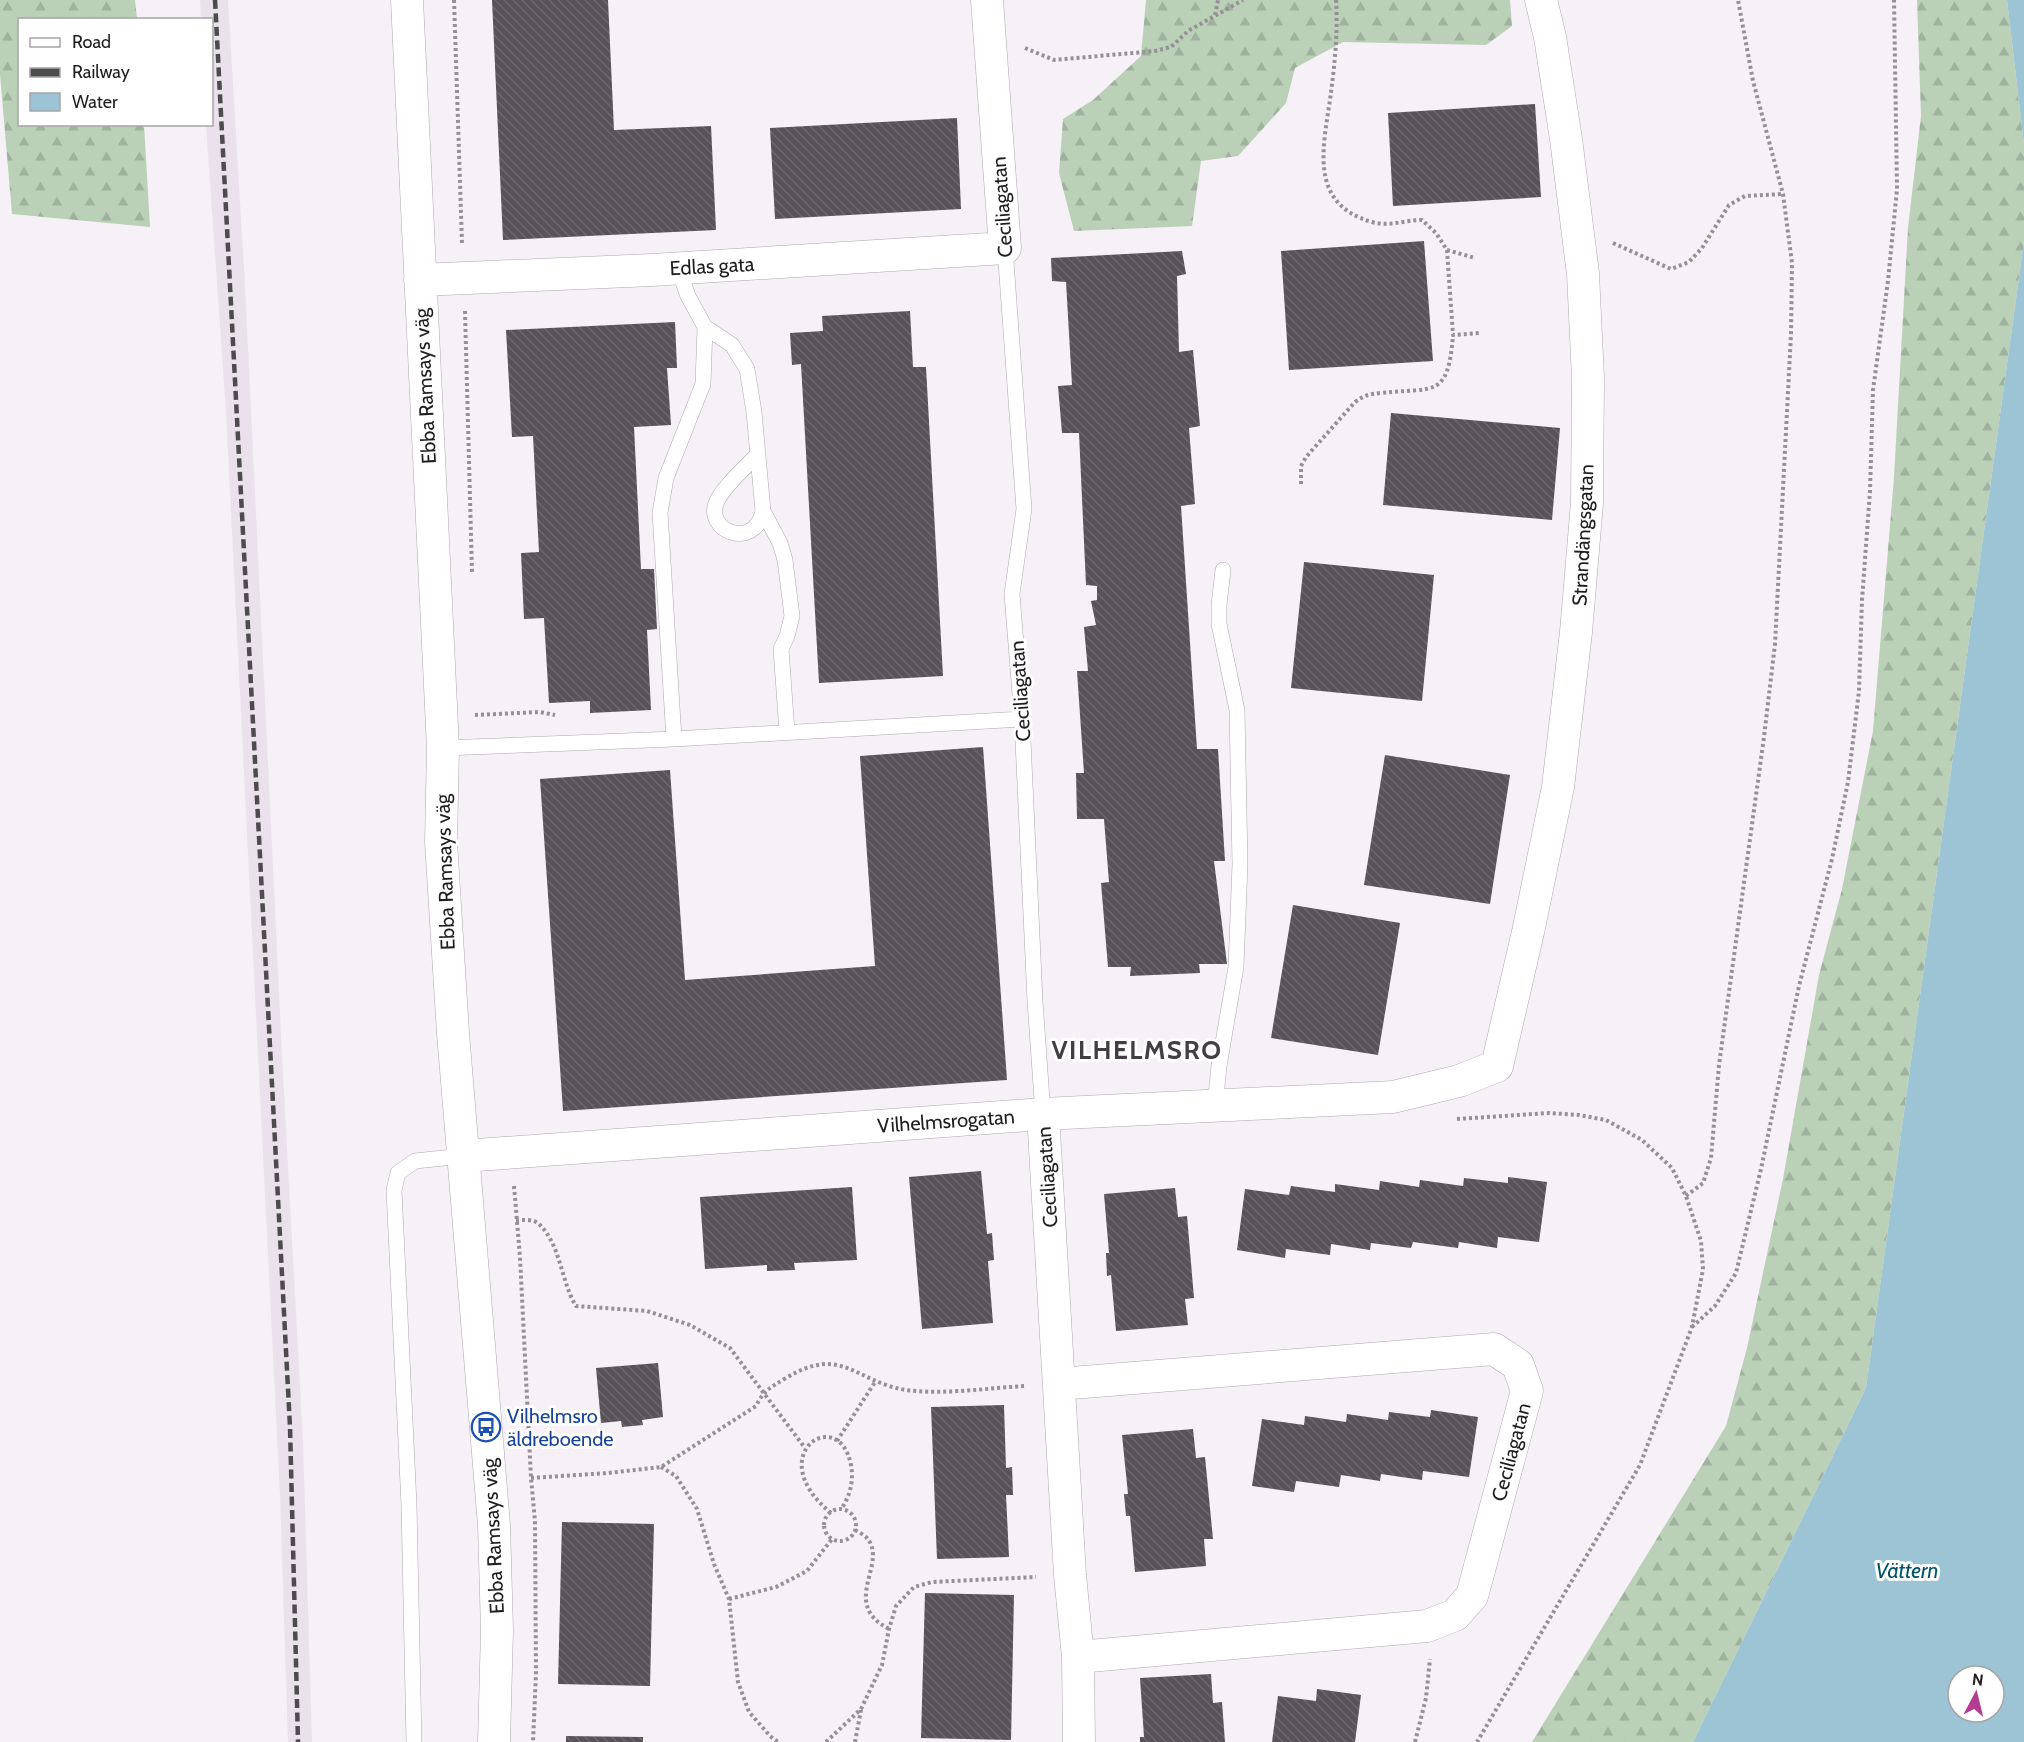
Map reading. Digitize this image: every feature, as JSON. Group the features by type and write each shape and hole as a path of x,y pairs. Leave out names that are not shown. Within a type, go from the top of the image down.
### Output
{"street":[{"name":"Ebba Ramsays väg","path":"407,0 443,748 441,842 453,1032 494,1525 497,1630 494,1742"},
{"name":"Ceciliagatan","path":"987,0 1005,248"},
{"name":"Strandängsgatan","path":"1497,1066 1558,787 1576,632 1587,503 1588,378 1580,243 1550,37 1541,0"},
{"name":"Edlas gata","path":"420,280 678,268 1005,248"},
{"name":"Vilhelmsrogatan","path":"463,1156 1043,1114 1393,1097 1459,1081 1497,1066"},
{"name":"Ceciliagatan","path":"1043,1114 1070,1575 1078,1657 1080,1742"},
{"name":"Ceciliagatan","path":"1059,1384 1494,1349 1518,1365 1527,1391 1472,1596 1455,1616 1427,1626 1078,1657"}],"lane":[{"name":"Ceciliagatan","path":"1005,248 1024,509 1012,594 1022,719 1035,1001 1043,1114"},
{"path":"678,268 688,296 705,327 732,345 747,369 754,412 763,511 757,526 742,534 735,534 722,527 715,513 718,499 757,455"},
{"path":"674,739 660,513 666,478 703,384 705,327"},
{"path":"763,511 780,543 785,560 792,616 781,649 787,732"},
{"path":"1215,1106 1219,1066 1236,967 1240,864 1237,711 1220,624 1219,605 1223,570"},
{"path":"443,748 674,739 1022,719"},
{"path":"414,1742 409,1505 394,1191 398,1173 415,1161 463,1156"}],"path":[{"path":"454,0 462,244"},
{"path":"1215,16 1218,0"},
{"path":"990,36 1054,60 1155,51 1171,47 1188,31 1243,0"},
{"path":"1301,484 1301,466 1306,457 1355,402 1365,395 1425,391 1436,387 1450,364 1453,335 1448,250 1436,233 1422,220 1388,225 1372,222 1341,206 1330,189 1325,175 1322,159 1333,79 1338,19 1336,0"},
{"path":"1686,1196 1703,1183 1711,1158 1719,1065 1775,644 1791,334 1792,263 1783,194 1753,81 1738,0"},
{"path":"1692,1327 1715,1306 1736,1273 1761,1169 1799,986 1832,859 1848,782 1859,691 1873,390 1888,281 1897,189 1894,0"},
{"path":"1580,243 1609,241 1671,268 1689,262 1702,248 1729,205 1745,196 1783,194"},
{"path":"1448,250 1475,258"},
{"path":"465,300 466,355"},
{"path":"1453,335 1480,333"},
{"path":"1477,1742 1640,1465 1692,1327 1703,1269 1701,1241 1686,1196 1672,1168 1642,1140"},
{"path":"512,1152 535,1533 536,1673 533,1742"},
{"path":"516,1220 533,1221 539,1224 554,1246 576,1306 647,1311 690,1325 730,1348 805,1448"},
{"path":"531,1478 661,1467 756,1406 763,1392 813,1365 841,1365 858,1371 875,1382 907,1390 1059,1384"},
{"path":"837,1440 875,1382"},
{"path":"831,1513 813,1495 805,1479 802,1464 805,1448 812,1440 830,1437 837,1440 850,1459 852,1475 850,1490 841,1509 827,1516 824,1526 825,1531 837,1541 847,1540 855,1530 854,1517 841,1509"},
{"path":"661,1467 676,1476 697,1509 714,1564 729,1599 738,1682 749,1712 778,1742"},
{"path":"855,1530 867,1538 872,1550 866,1596 868,1612 889,1629"},
{"path":"729,1599 776,1587 807,1571 832,1539"},
{"path":"855,1742 861,1709 882,1665 896,1606 914,1587 932,1582 1070,1575"},
{"path":"1415,1742 1426,1698 1431,1652 1427,1626"},
{"path":"826,1742 861,1709"}],"shaded area":[{"path":"200,0 228,0 245,286 303,1441 312,1742 288,1742 280,1495 226,412 206,126 213,126 213,18 201,18"}],"green space":[{"path":"0,0 135,0 137,18 18,18 18,126 144,126 150,227 12,214 0,74"},
{"path":"1146,0 1510,0 1512,26 1486,45 1343,42 1295,68 1286,103 1238,156 1201,161 1192,226 1074,231 1059,173 1063,119 1093,100 1141,56"},
{"path":"1917,0 2007,0 2024,144 2024,241 1866,1388 1693,1742 1532,1742 1726,1426 1747,1348 1783,1179 1819,975 1842,889 1873,731 1894,477 1908,228 1921,116"}],"water":[{"path":"2007,0 2024,0 2024,144"},
{"name":"Vättern","path":"2024,241 2024,1742 1693,1742 1866,1388"}],"building":[{"path":"492,0 608,0 614,130 711,126 716,230 503,240"},
{"path":"1535,104 1541,197 1393,206 1388,113"},
{"path":"957,118 961,209 775,219 770,128"},
{"path":"1424,241 1433,361 1289,370 1281,251"},
{"path":"1182,251 1186,274 1177,276 1179,352 1193,350 1200,426 1189,428 1195,504 1181,506 1197,749 1218,749 1225,861 1214,861 1227,964 1199,964 1200,973 1130,976 1131,967 1108,967 1101,883 1109,882 1104,819 1077,819 1076,773 1084,773 1077,671 1088,671 1084,627 1096,625 1091,601 1097,600 1097,586 1086,585 1079,433 1062,433 1058,386 1072,385 1066,282 1052,281 1051,258"},
{"path":"910,311 913,367 926,367 943,676 819,683 801,364 792,365 790,333 823,331 822,316"},
{"path":"675,322 677,368 667,368 671,425 634,427 641,569 654,569 657,629 647,630 651,710 590,713 590,701 549,703 544,618 524,619 521,553 539,552 533,436 512,437 506,330"},
{"path":"1391,413 1560,428 1552,520 1383,505"},
{"path":"1304,562 1434,575 1422,701 1291,688"},
{"path":"983,747 1007,1080 563,1111 540,779 670,770 685,980 875,966 860,756"},
{"path":"1385,755 1510,775 1490,904 1364,885"},
{"path":"1293,905 1400,923 1378,1055 1271,1038"},
{"path":"981,1171 987,1234 992,1233 994,1260 988,1261 993,1323 922,1329 909,1177"},
{"path":"1508,1177 1547,1182 1539,1242 1498,1237 1497,1248 1459,1242 1458,1248 1413,1242 1411,1248 1371,1243 1370,1250 1331,1244 1330,1255 1286,1249 1285,1258 1237,1250 1245,1189 1289,1195 1291,1186 1335,1192 1335,1184 1379,1190 1380,1181 1419,1187 1420,1180 1463,1186 1464,1178 1508,1183"},
{"path":"852,1187 857,1260 794,1263 795,1270 767,1271 767,1265 705,1269 700,1197"},
{"path":"1175,1188 1178,1217 1187,1216 1194,1298 1185,1299 1188,1325 1116,1331 1111,1275 1107,1276 1106,1253 1109,1253 1104,1194"},
{"path":"658,1363 663,1417 642,1420 643,1425 622,1427 621,1421 601,1423 596,1368"},
{"path":"1004,1405 1006,1468 1012,1467 1013,1495 1006,1495 1009,1557 937,1559 931,1407"},
{"path":"1431,1410 1478,1417 1469,1477 1423,1471 1422,1480 1381,1474 1380,1481 1341,1475 1339,1487 1296,1481 1294,1492 1252,1486 1262,1419 1304,1425 1305,1416 1346,1422 1347,1414 1388,1420 1389,1412 1430,1417"},
{"path":"1193,1429 1196,1458 1205,1457 1213,1539 1204,1539 1206,1566 1135,1572 1130,1516 1126,1516 1124,1494 1128,1494 1122,1435"},
{"path":"562,1522 654,1524 650,1686 558,1684"},
{"path":"925,1593 1014,1595 1011,1740 921,1738"},
{"path":"1211,1674 1213,1703 1222,1702 1225,1742 1140,1742 1140,1737 1144,1737 1140,1678"},
{"path":"1317,1689 1361,1695 1355,1742 1272,1742 1278,1696 1316,1701"},
{"path":"566,1736 643,1737 643,1742 566,1742"}],"railway":[{"path":"215,0 290,1427 298,1742"}],"place":[{"name":"Vilhelmsro äldreboende","path":"486,1427"}],"district":[{"name":"VILHELMSRO","path":"1137,1050"}]}
